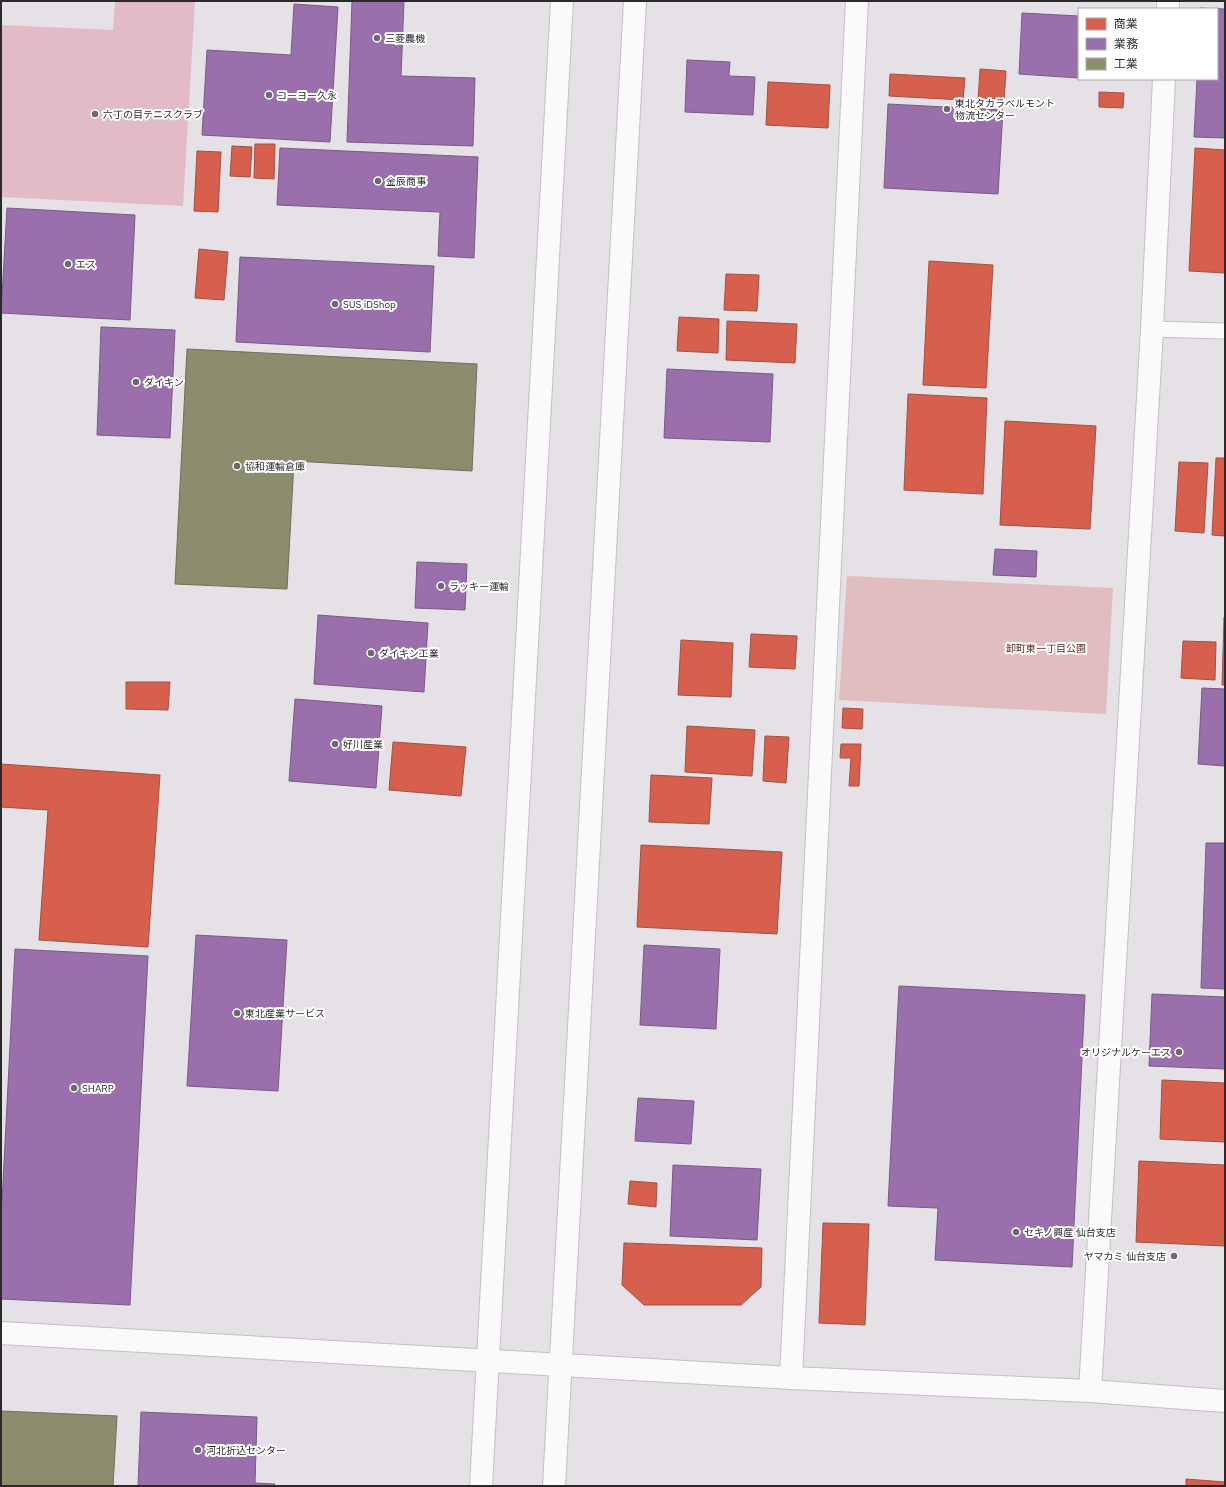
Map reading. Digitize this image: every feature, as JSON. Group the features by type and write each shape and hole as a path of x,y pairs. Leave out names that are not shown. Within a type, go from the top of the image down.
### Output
{"street":[{"path":"481,1486 562,1"},
{"path":"554,1486 635,1"},
{"path":"791,1378 857,1"},
{"path":"1090,1391 1152,329 1164,80"},
{"path":"1,1332 791,1378 1090,1391 1225,1401"}],"lane":[{"path":"1152,329 1225,331"}],"green space":[{"name":"卸町東一丁目公園","path":"847,576 1113,588 1106,714 839,700"}],"shaded area":[{"name":"六丁の目テニスクラブ","path":"115,1 195,1 183,206 1,197 1,25 113,30"}],"building: 商業":[{"path":"980,69 1006,71 1004,102 978,101"},
{"path":"890,74 965,78 963,100 889,96"},
{"path":"768,82 830,85 828,128 766,125"},
{"path":"1099,92 1124,93 1123,108 1099,107"},
{"path":"255,144 275,144 274,179 254,178"},
{"path":"232,146 252,147 250,177 230,176"},
{"path":"1195,148 1225,150 1225,273 1189,271"},
{"path":"197,151 221,152 218,212 194,211"},
{"path":"199,249 228,252 224,300 195,298"},
{"path":"929,261 993,265 986,388 923,385"},
{"path":"726,274 759,275 757,311 724,310"},
{"path":"679,317 719,319 718,353 677,351"},
{"path":"727,321 797,324 795,363 726,360"},
{"path":"908,394 987,398 983,494 904,490"},
{"path":"1005,421 1096,426 1090,529 1000,525"},
{"path":"1216,458 1225,458 1225,536 1212,535"},
{"path":"1179,462 1208,463 1204,533 1175,531"},
{"path":"1224,617 1225,685 1222,685"},
{"path":"751,634 797,636 795,669 749,667"},
{"path":"681,640 733,643 731,697 678,695"},
{"path":"1183,641 1216,642 1215,680 1181,678"},
{"path":"126,682 170,682 168,710 126,709"},
{"path":"843,708 863,709 862,729 842,728"},
{"path":"687,726 755,730 752,776 685,772"},
{"path":"765,736 789,737 786,783 763,781"},
{"path":"393,742 466,747 461,796 389,790"},
{"path":"841,744 861,744 859,786 849,786 851,758 840,758"},
{"path":"1,764 160,775 148,947 39,940 48,810 1,807"},
{"path":"651,775 712,778 709,824 649,822"},
{"path":"641,845 782,852 777,934 637,927"},
{"path":"1162,1080 1225,1083 1225,1142 1160,1139"},
{"path":"1139,1161 1225,1165 1225,1246 1136,1242"},
{"path":"630,1181 657,1183 656,1207 628,1204"},
{"path":"823,1223 869,1224 865,1325 819,1323"},
{"path":"624,1243 762,1248 761,1287 741,1305 644,1305 622,1285"},
{"path":"1186,1479 1225,1482 1225,1486 1186,1486"}],"building: 業務":[{"name":"三菱農機","path":"352,1 404,1 401,76 475,78 473,146 347,142"},
{"name":"コーヨー久永","path":"294,4 338,7 330,142 202,135 207,50 291,55"},
{"path":"1218,9 1225,9 1225,138 1194,137 1197,80 1218,80"},
{"path":"1022,13 1078,16 1078,78 1019,74"},
{"path":"687,60 730,62 729,76 755,77 753,115 685,112"},
{"path":"888,104 1003,110 998,194 884,188"},
{"name":"金辰商事","path":"280,148 478,157 474,258 438,256 440,212 277,205"},
{"name":"エス","path":"7,208 135,215 130,320 1,313"},
{"name":"SUS iDShop","path":"240,257 434,266 430,352 236,342"},
{"name":"ダイキン","path":"101,327 175,330 170,438 97,435"},
{"path":"667,369 773,374 770,442 664,438"},
{"path":"995,549 1037,551 1036,577 993,575"},
{"name":"ラッキー運輸","path":"417,562 467,564 465,610 415,608"},
{"name":"ダイキン工業","path":"318,615 428,623 424,692 314,684"},
{"path":"1202,688 1225,689 1225,766 1198,764"},
{"name":"好川産業","path":"295,699 382,706 376,788 289,781"},
{"path":"1206,843 1225,843 1225,989 1201,988"},
{"name":"東北産業サービス","path":"196,935 287,940 278,1091 187,1086"},
{"path":"644,945 720,949 716,1029 640,1025"},
{"name":"SHARP","path":"15,949 148,956 130,1305 1,1299 1,1221"},
{"path":"899,986 1085,995 1072,1267 935,1260 938,1208 888,1206"},
{"path":"1152,994 1225,997 1225,1069 1149,1066"},
{"path":"638,1098 694,1101 691,1144 635,1141"},
{"path":"673,1165 761,1169 757,1240 670,1236"},
{"name":"河北折込センター","path":"141,1412 257,1417 255,1483 275,1484 274,1486 138,1486"}],"building: 工業":[{"name":"協和運輸倉庫","path":"187,349 477,364 472,471 294,461 287,589 175,584"},
{"path":"1,1411 117,1416 113,1486 1,1486"}],"place":[{"name":"三菱農機","path":"377,38"},
{"name":"コーヨー久永","path":"269,95"},
{"name":"東北タカラベルモント 物流センター","path":"947,109"},
{"name":"六丁の目テニスクラブ","path":"95,114"},
{"name":"金辰商事","path":"378,181"},
{"name":"エス","path":"68,264"},
{"name":"SUS iDShop","path":"335,304"},
{"name":"ダイキン","path":"136,382"},
{"name":"協和運輸倉庫","path":"237,466"},
{"name":"ラッキー運輸","path":"441,586"},
{"name":"ダイキン工業","path":"371,653"},
{"name":"好川産業","path":"335,744"},
{"name":"東北産業サービス","path":"237,1013"},
{"name":"オリジナルケーエス","path":"1179,1052"},
{"name":"SHARP","path":"74,1088"},
{"name":"セキノ興産 仙台支店","path":"1016,1232"},
{"name":"ヤマカミ 仙台支店","path":"1174,1256"},
{"name":"河北折込センター","path":"198,1450"}]}
